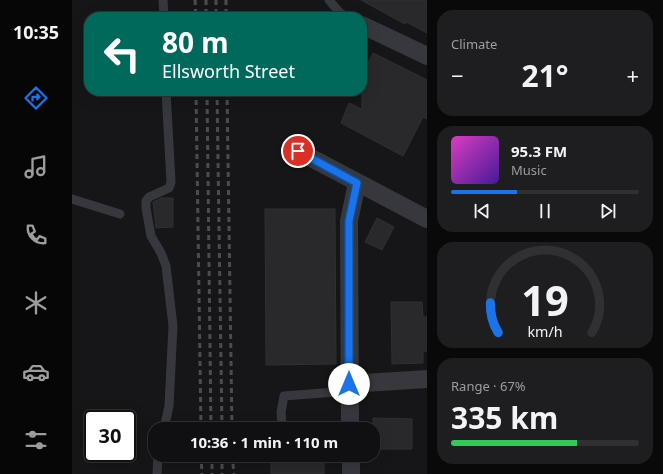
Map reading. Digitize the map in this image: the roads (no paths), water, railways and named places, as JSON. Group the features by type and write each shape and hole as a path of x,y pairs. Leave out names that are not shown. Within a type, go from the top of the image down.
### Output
{"street":[{"path":"367,27 427,56"},
{"path":"298,151 427,219"},
{"path":"350,422 349,221 357,183"},
{"path":"349,387 427,379"},
{"path":"350,462 351,474"}],"lane":[{"path":"163,0 164,12"},
{"path":"329,0 339,12"},
{"path":"166,96 171,182 169,188 150,197 146,201 151,236 161,253 166,266 173,326 169,406 166,422"},
{"path":"72,199 120,214"},
{"path":"282,422 281,412 284,396 349,387"},
{"path":"157,474 158,462"}],"railway":[{"path":"195,0 196,12"},
{"path":"206,0 206,12"},
{"path":"216,0 216,12"},
{"path":"226,0 226,12"},
{"path":"196,96 201,422"},
{"path":"207,96 211,422"},
{"path":"217,96 222,422"},
{"path":"227,96 232,422"},
{"path":"201,462 202,474"},
{"path":"212,462 212,474"},
{"path":"222,462 222,474"},
{"path":"233,462 234,474"}]}
